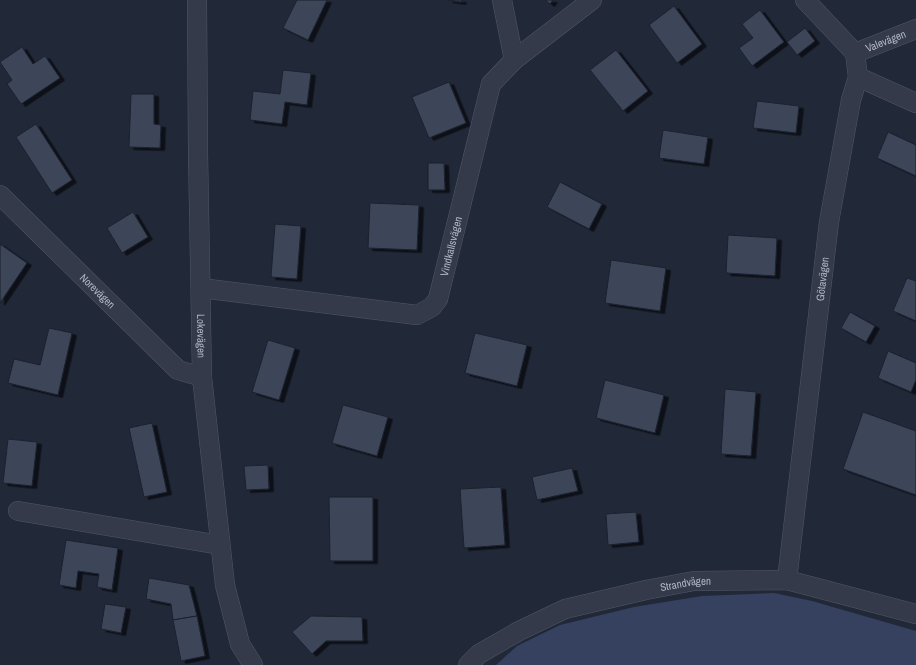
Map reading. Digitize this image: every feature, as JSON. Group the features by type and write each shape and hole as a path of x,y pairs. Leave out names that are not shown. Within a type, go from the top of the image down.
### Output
{"street":[{"name":"Lokevägen","path":"198,0 198,152 202,377 225,585 240,644 253,665"},
{"path":"502,0 514,60"},
{"name":"Vindkallsvägen","path":"201,288 417,315 432,307 438,299 491,84 514,60 592,0"},
{"path":"805,0 855,53"},
{"name":"Valevägen","path":"855,53 916,29"},
{"name":"Götavägen","path":"788,580 829,222 851,100 858,77 855,53"},
{"path":"858,77 916,103"},
{"name":"Norevägen","path":"0,195 178,370 202,377"},
{"path":"18,511 220,545"},
{"name":"Strandvägen","path":"468,665 486,650 519,631 565,609 646,590 694,581 788,580 916,614"}],"water":[{"path":"774,593 812,601 916,631 916,665 496,665 517,646 560,625 634,607 702,596"}],"building":[{"path":"297,0 327,0 308,40 283,28"},
{"path":"448,0 462,0 461,2"},
{"path":"545,0 553,0 550,4"},
{"path":"674,6 702,44 677,63 649,25"},
{"path":"760,10 784,42 752,66 739,48 753,38 742,24"},
{"path":"805,28 815,41 797,55 787,42"},
{"path":"22,47 33,64 45,56 60,78 21,104 7,84 12,80 0,62"},
{"path":"616,50 648,91 623,111 590,70"},
{"path":"283,70 311,73 307,105 285,102 282,124 250,120 253,91 280,94"},
{"path":"449,82 466,123 429,138 412,97"},
{"path":"131,94 154,94 154,124 161,125 160,148 129,147"},
{"path":"757,101 799,106 796,133 753,128"},
{"path":"36,124 72,180 52,193 16,137"},
{"path":"663,130 708,137 704,164 659,158"},
{"path":"888,132 916,145 916,176 877,158"},
{"path":"428,163 444,163 445,190 428,190"},
{"path":"560,182 602,204 589,229 547,207"},
{"path":"370,203 419,205 417,250 368,248"},
{"path":"133,212 148,237 122,253 107,228"},
{"path":"275,224 301,226 297,279 271,277"},
{"path":"728,235 777,238 775,276 726,273"},
{"path":"0,244 27,263 0,303"},
{"path":"611,260 666,268 660,311 605,303"},
{"path":"907,278 916,281 916,321 893,311"},
{"path":"850,312 875,326 866,342 841,328"},
{"path":"49,328 72,333 58,395 8,383 14,359 40,365"},
{"path":"475,333 527,345 517,386 465,373"},
{"path":"268,340 295,348 279,400 252,392"},
{"path":"888,351 916,363 916,380 911,392 878,378"},
{"path":"605,380 664,395 655,433 596,418"},
{"path":"725,389 756,392 751,456 721,454"},
{"path":"343,405 388,417 377,456 332,443"},
{"path":"863,412 916,431 916,495 843,469"},
{"path":"152,423 167,492 144,497 129,428"},
{"path":"8,439 37,442 32,486 3,483"},
{"path":"268,465 269,489 246,490 244,466"},
{"path":"572,468 578,491 537,500 532,477"},
{"path":"501,487 505,545 464,548 460,489"},
{"path":"329,497 373,497 373,561 330,561"},
{"path":"636,512 639,542 608,545 606,514"},
{"path":"66,540 118,548 112,590 97,587 99,574 78,571 76,588 59,585"},
{"path":"149,578 189,585 197,616 173,620 171,604 146,599"},
{"path":"105,604 126,607 121,633 101,629"},
{"path":"197,616 205,656 181,661 173,620"},
{"path":"311,616 362,617 363,641 326,641 312,654 292,632"}]}
